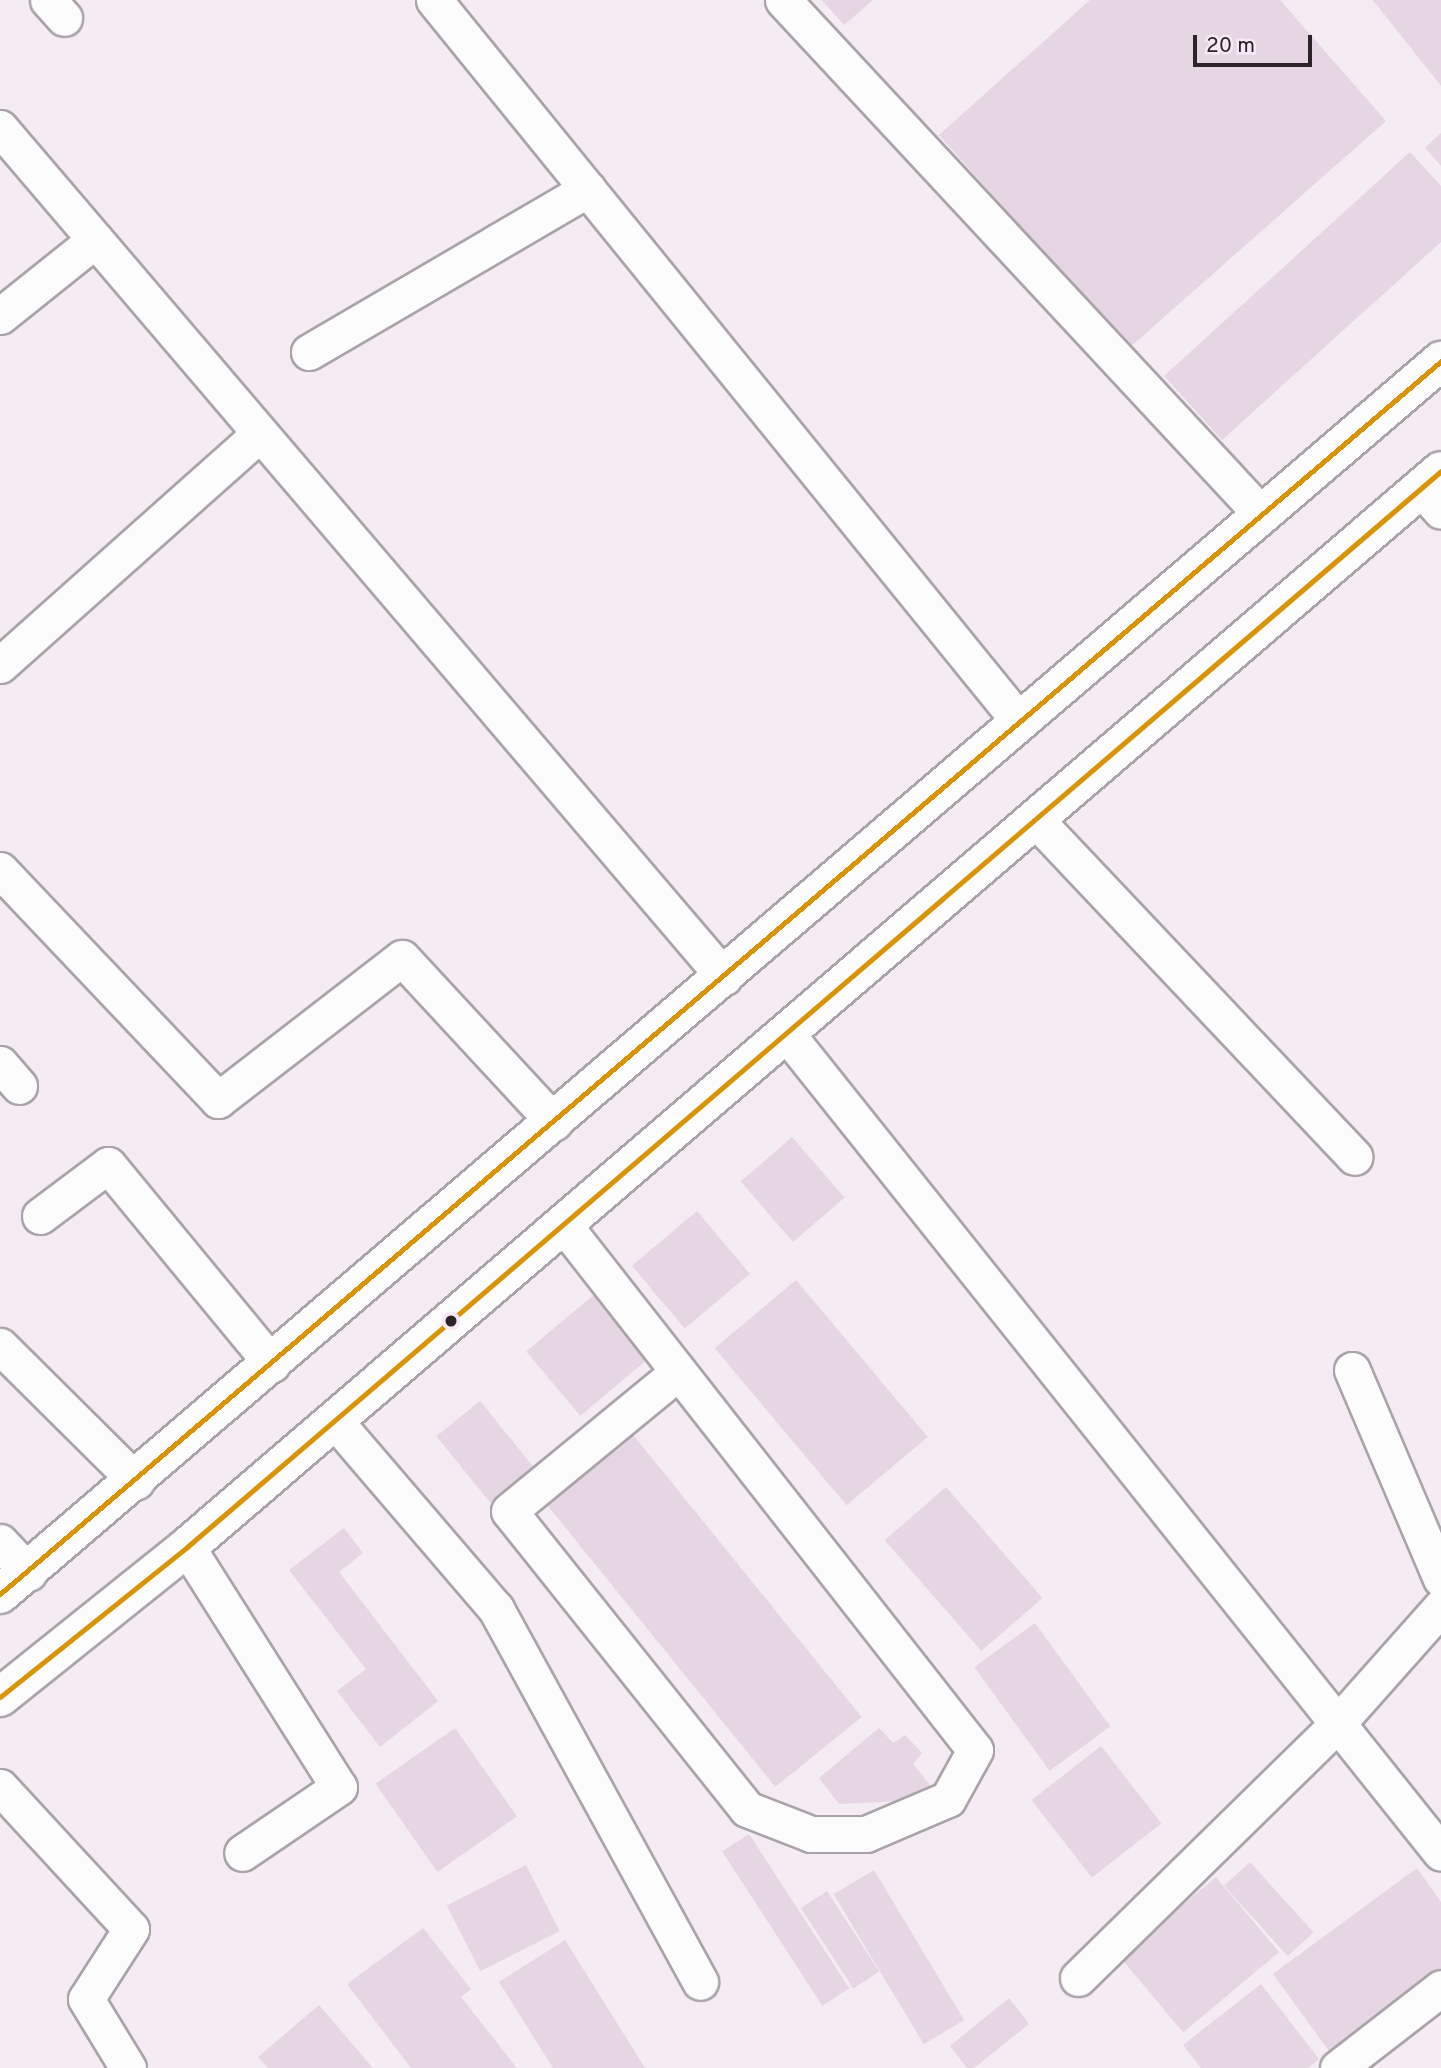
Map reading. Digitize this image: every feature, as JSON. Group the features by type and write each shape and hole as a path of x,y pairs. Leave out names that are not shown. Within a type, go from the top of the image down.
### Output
{"highway":[{"path":"15,1584 1441,362"},
{"path":"0,1697 187,1547 1035,819 1434,490"}],"street":[{"path":"434,0 1020,722"},
{"path":"783,0 1262,515"},
{"path":"2,136 95,240 724,976"},
{"path":"309,352 587,189"},
{"path":"0,316 95,240"},
{"path":"0,664 260,433"},
{"path":"1035,819 1355,1157"},
{"path":"0,870 218,1100 402,958 554,1122"},
{"path":"786,1033 1441,1853"},
{"path":"40,1216 108,1165 272,1364"},
{"path":"563,1224 975,1750 948,1799 866,1834 811,1834 747,1809 509,1511 678,1371"},
{"path":"0,1346 136,1481"},
{"path":"1352,1370 1441,1579"},
{"path":"334,1420 496,1609 700,1982"},
{"path":"0,1542 15,1584"},
{"path":"187,1547 339,1787 242,1853"},
{"path":"1078,1978 1338,1724 1441,1607"},
{"path":"0,1787 131,1929 86,1999 128,2068"},
{"path":"1338,2068 1441,1988"}],"building":[{"path":"822,0 873,0 844,25"},
{"path":"1090,0 1280,0 1386,121 1128,349 939,135"},
{"path":"1372,0 1441,0 1441,86 1376,4"},
{"path":"1441,133 1441,166 1425,148"},
{"path":"1410,152 1441,186 1441,242 1222,440 1164,376"},
{"path":"792,1137 844,1197 793,1242 741,1182"},
{"path":"697,1211 750,1274 685,1328 632,1266"},
{"path":"796,1280 928,1437 847,1505 715,1348"},
{"path":"596,1293 650,1357 580,1416 526,1351"},
{"path":"480,1401 533,1467 490,1502 436,1436"},
{"path":"630,1431 862,1717 775,1787 544,1501"},
{"path":"946,1487 1042,1598 981,1651 885,1540"},
{"path":"344,1528 363,1553 339,1572 438,1701 380,1747 337,1691 366,1669 289,1570"},
{"path":"1035,1623 1110,1727 1050,1771 974,1667"},
{"path":"455,1728 517,1816 437,1872 376,1784"},
{"path":"879,1728 893,1743 905,1735 922,1753 913,1764 935,1791 922,1800 839,1804 819,1778"},
{"path":"1101,1746 1161,1823 1092,1877 1032,1800"},
{"path":"749,1834 849,1988 822,2006 722,1851"},
{"path":"1250,1862 1314,1933 1288,1956 1224,1885"},
{"path":"526,1865 560,1931 480,1971 447,1905"},
{"path":"1417,1868 1441,1902 1441,1970 1329,2051 1273,1974"},
{"path":"874,1870 964,2020 924,2044 834,1894"},
{"path":"1216,1877 1279,1952 1183,2032 1120,1957"},
{"path":"827,1891 879,1972 853,1988 801,1908"},
{"path":"423,1928 471,1989 461,1997 517,2068 411,2068 347,1984"},
{"path":"565,1940 645,2068 553,2068 499,1982"},
{"path":"1261,1984 1319,2059 1308,2068 1201,2068 1183,2045"},
{"path":"1009,1998 1029,2024 974,2068 967,2068 950,2046"},
{"path":"319,2005 373,2068 268,2068 258,2057"}],"transit line":[{"path":"0,1594 1441,361"},
{"path":"0,1697 187,1547 1441,471"}]}
